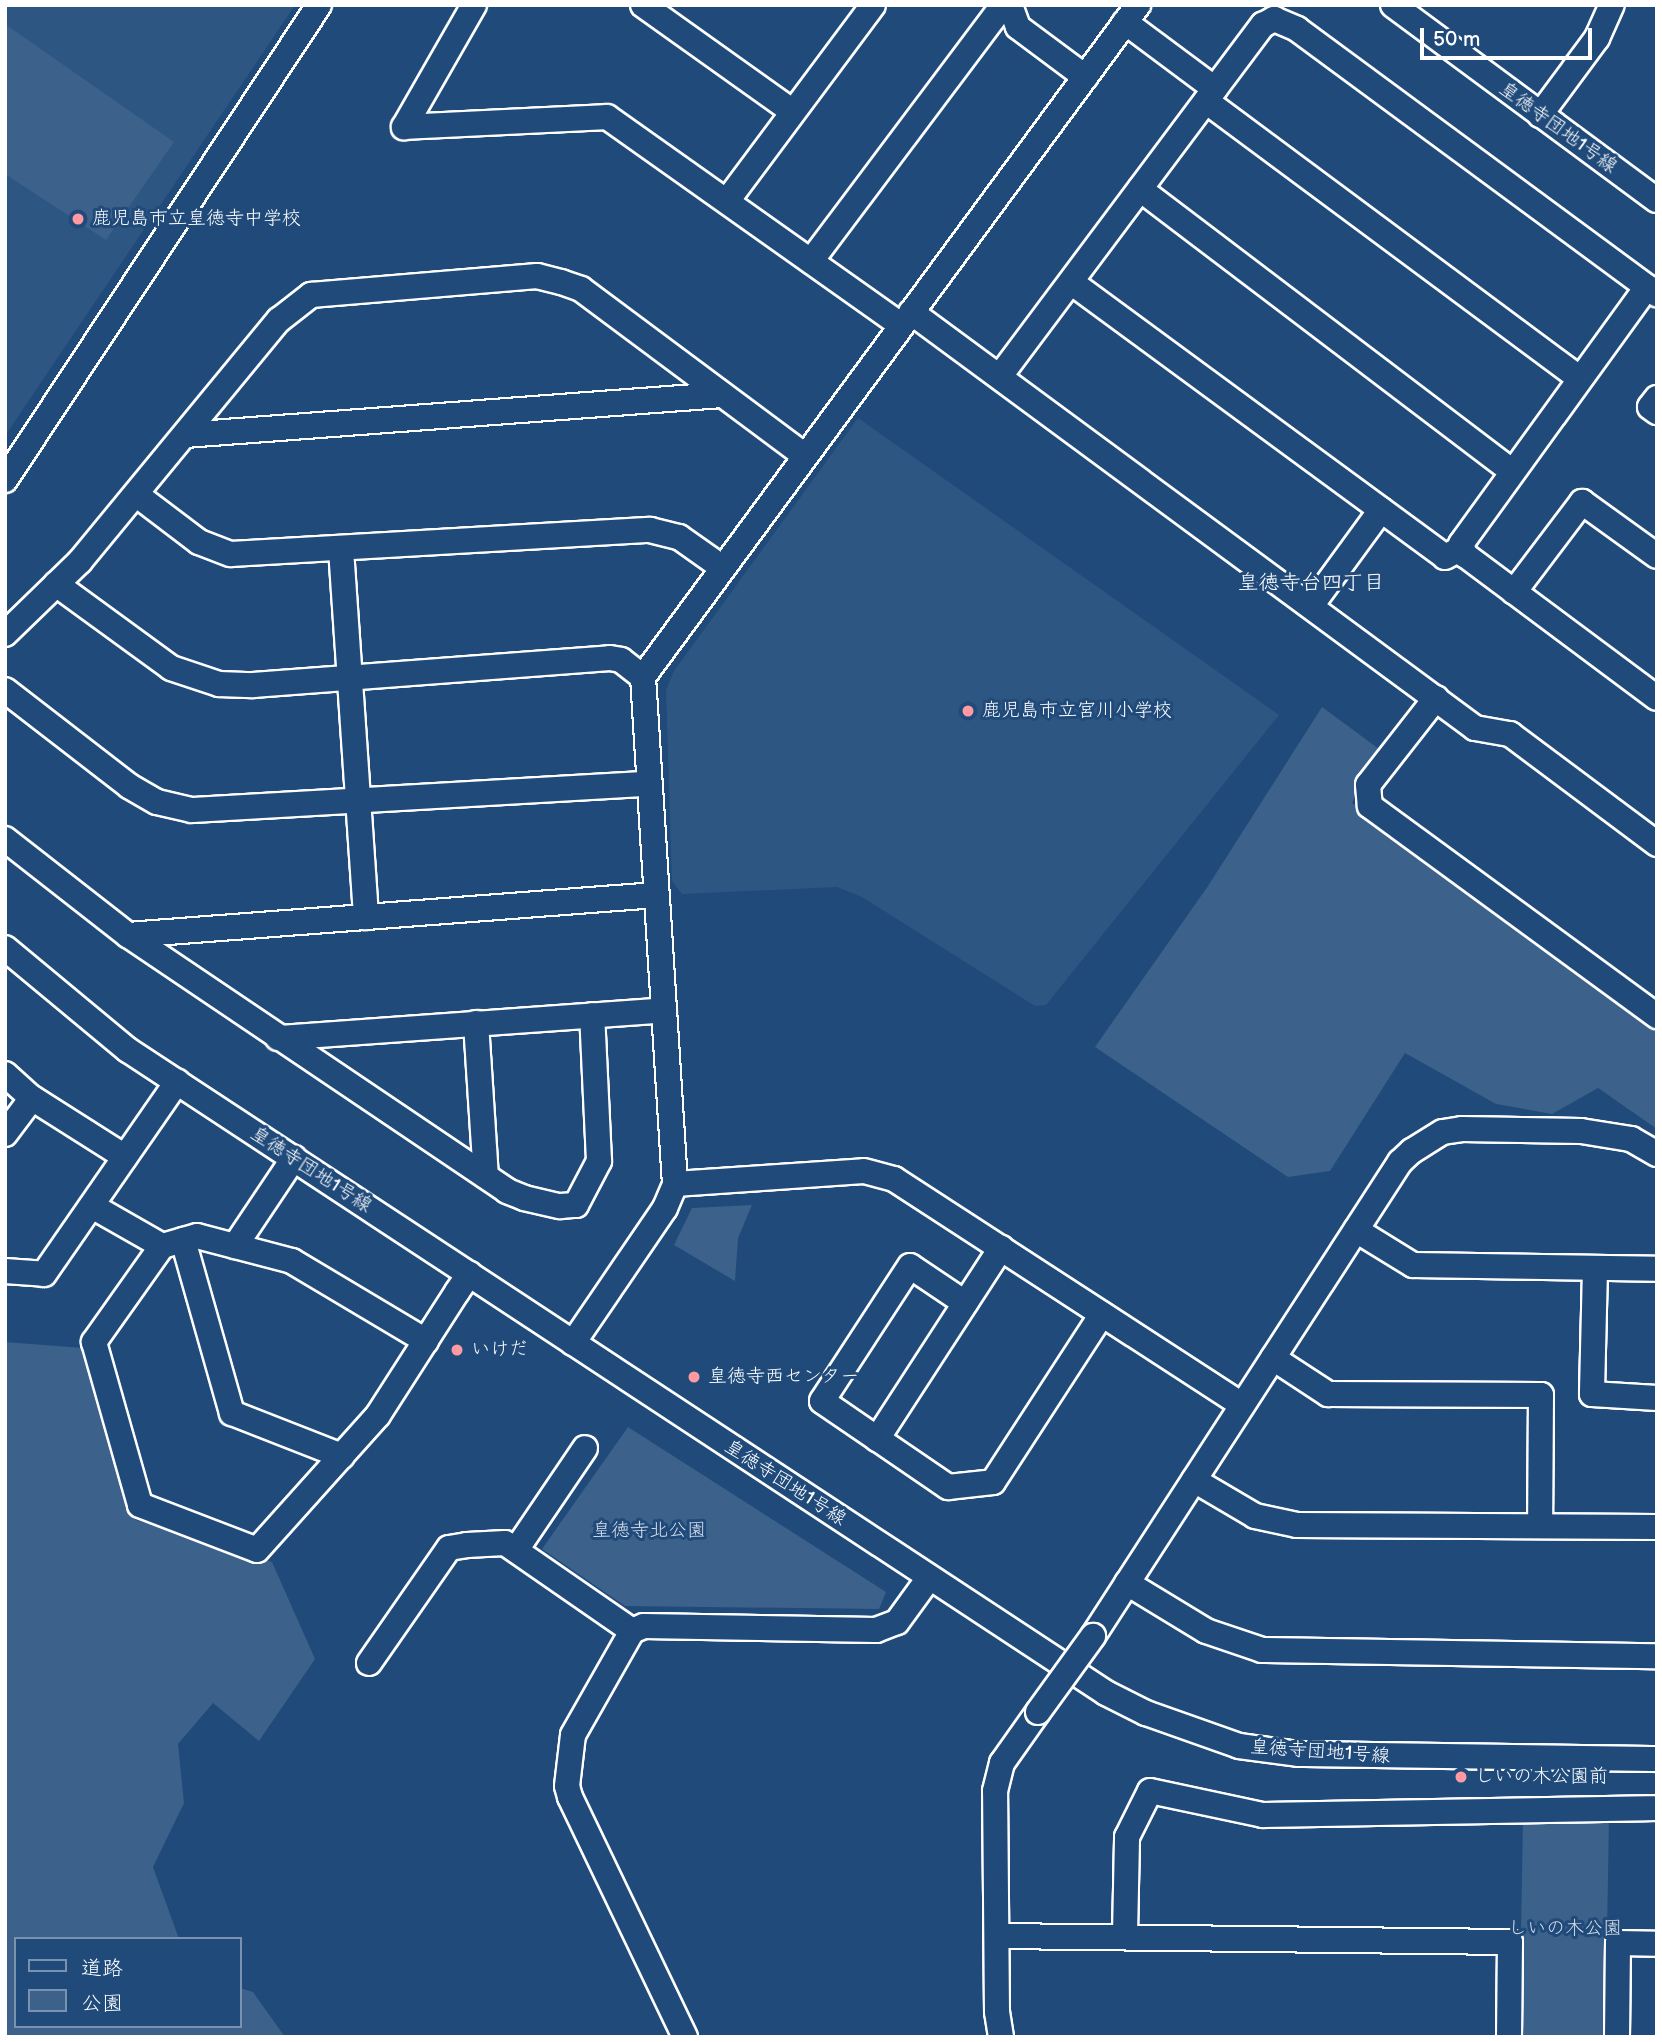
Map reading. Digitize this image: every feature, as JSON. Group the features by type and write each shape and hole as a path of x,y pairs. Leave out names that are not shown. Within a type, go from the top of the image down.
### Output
{"street":[{"path":"5,480 319,5"},
{"path":"474,5 404,127 607,117 811,261 1000,376 1475,727 1510,734 1657,844"},
{"path":"643,5 793,112"},
{"path":"727,201 873,5"},
{"path":"811,261 1003,5"},
{"path":"1010,5 1018,27 1085,77"},
{"name":"皇徳寺団地1号線","path":"1393,5 1657,200"},
{"path":"1540,114 1597,38 1612,5"},
{"path":"573,1343 665,1208 675,1184 643,677 1131,13 1211,95 1580,378"},
{"path":"1000,376 1263,25 1274,19 1283,20 1652,290 1580,378 1465,533 1462,548 1465,555 1657,698"},
{"path":"1140,189 1511,471"},
{"path":"5,634 56,584 137,495 279,320 311,295 537,276 581,289 805,456"},
{"path":"1071,282 1446,557 1462,548"},
{"path":"185,435 722,395"},
{"path":"1657,398 1650,407 1657,412"},
{"path":"137,495 214,550 246,555 650,530 679,537 723,568"},
{"path":"1514,592 1581,502 1657,556"},
{"path":"1311,607 1381,510"},
{"path":"341,550 366,917"},
{"path":"56,584 171,668 219,684 253,685 610,658 621,660 643,677"},
{"path":"5,690 157,802 191,810 648,784"},
{"path":"1436,698 1368,785 1370,806 1657,1016"},
{"path":"5,839 128,935 507,1191 560,1206 576,1205 583,1198 601,1152 592,1015"},
{"path":"128,935 656,895"},
{"name":"皇徳寺団地1号線","path":"5,948 128,1050 1106,1693 1200,1736 1238,1746 1372,1757 1657,1759"},
{"path":"278,1038 664,1010"},
{"path":"476,1023 486,1176"},
{"path":"5,1074 32,1098 125,1157"},
{"path":"5,1271 44,1274 177,1082"},
{"path":"5,1134 32,1098"},
{"path":"1001,2037 998,1774 1038,1712 1093,1636 1400,1162 1443,1132 1581,1131 1631,1139 1657,1154"},
{"path":"235,1245 293,1158"},
{"path":"675,1184 864,1171 881,1174 1001,1248 1242,1405"},
{"path":"92,1206 173,1243 232,1413 342,1456"},
{"path":"1356,1230 1413,1265 1657,1269"},
{"path":"426,1341 292,1261 197,1236 173,1243 94,1342 140,1504 257,1550 378,1415 426,1341 469,1274"},
{"path":"877,1438 1001,1248"},
{"path":"965,1303 910,1266 822,1401 947,1487 993,1482 1102,1314"},
{"path":"1595,1269 1592,1394 1657,1398"},
{"path":"1273,1358 1328,1394 1541,1395 1540,1527"},
{"path":"516,1550 585,1448"},
{"path":"1194,1480 1255,1516 1297,1525 1657,1527"},
{"path":"369,1663 449,1548 505,1543 632,1631"},
{"path":"685,2037 567,1786 573,1735 632,1631 644,1626 876,1630 897,1622 929,1578"},
{"path":"1127,1583 1206,1631 1262,1650 1657,1656"},
{"path":"1125,1935 1127,1837 1135,1813 1150,1791 1263,1815 1657,1808"},
{"path":"998,1936 1125,1935 1510,1942 1509,2037"},
{"path":"1617,2037 1618,1943 1657,1944"}],"shaded area":[{"name":"鹿児島市立皇徳寺中学校","path":"5,5 295,5 7,433 5,432"},
{"name":"鹿児島市立宮川小学校","path":"858,418 1279,715 1046,1005 1035,1006 862,897 837,887 682,894 672,881 666,690 674,671"}],"green space":[{"path":"5,24 174,142 106,240 5,174"},
{"path":"1322,707 1379,749 1352,803 1657,1030 1657,1129 1598,1088 1552,1114 1496,1104 1405,1053 1330,1171 1288,1177 1095,1047 1208,886"},
{"path":"752,1205 738,1238 735,1281 674,1245 692,1208"},
{"path":"5,1342 96,1349 97,1375 136,1520 272,1562 315,1659 259,1741 213,1703 178,1744 184,1803 153,1867 178,1937 14,1937 14,2028 242,2028 242,1989 253,1992 285,2037 5,2037"},
{"name":"皇徳寺北公園","path":"628,1427 886,1592 879,1609 625,1606 542,1549"},
{"name":"しいの木公園","path":"1523,1817 1609,1819 1605,2037 1519,2035"}],"place":[{"name":"鹿児島市立皇徳寺中学校","path":"78,219"},
{"name":"鹿児島市立宮川小学校","path":"968,711"},
{"name":"いけだ","path":"457,1350"},
{"name":"皇徳寺西センター","path":"694,1377"},
{"name":"しいの木公園前","path":"1461,1777"}],"district":[{"name":"皇徳寺台四丁目","path":"1311,583"}]}
